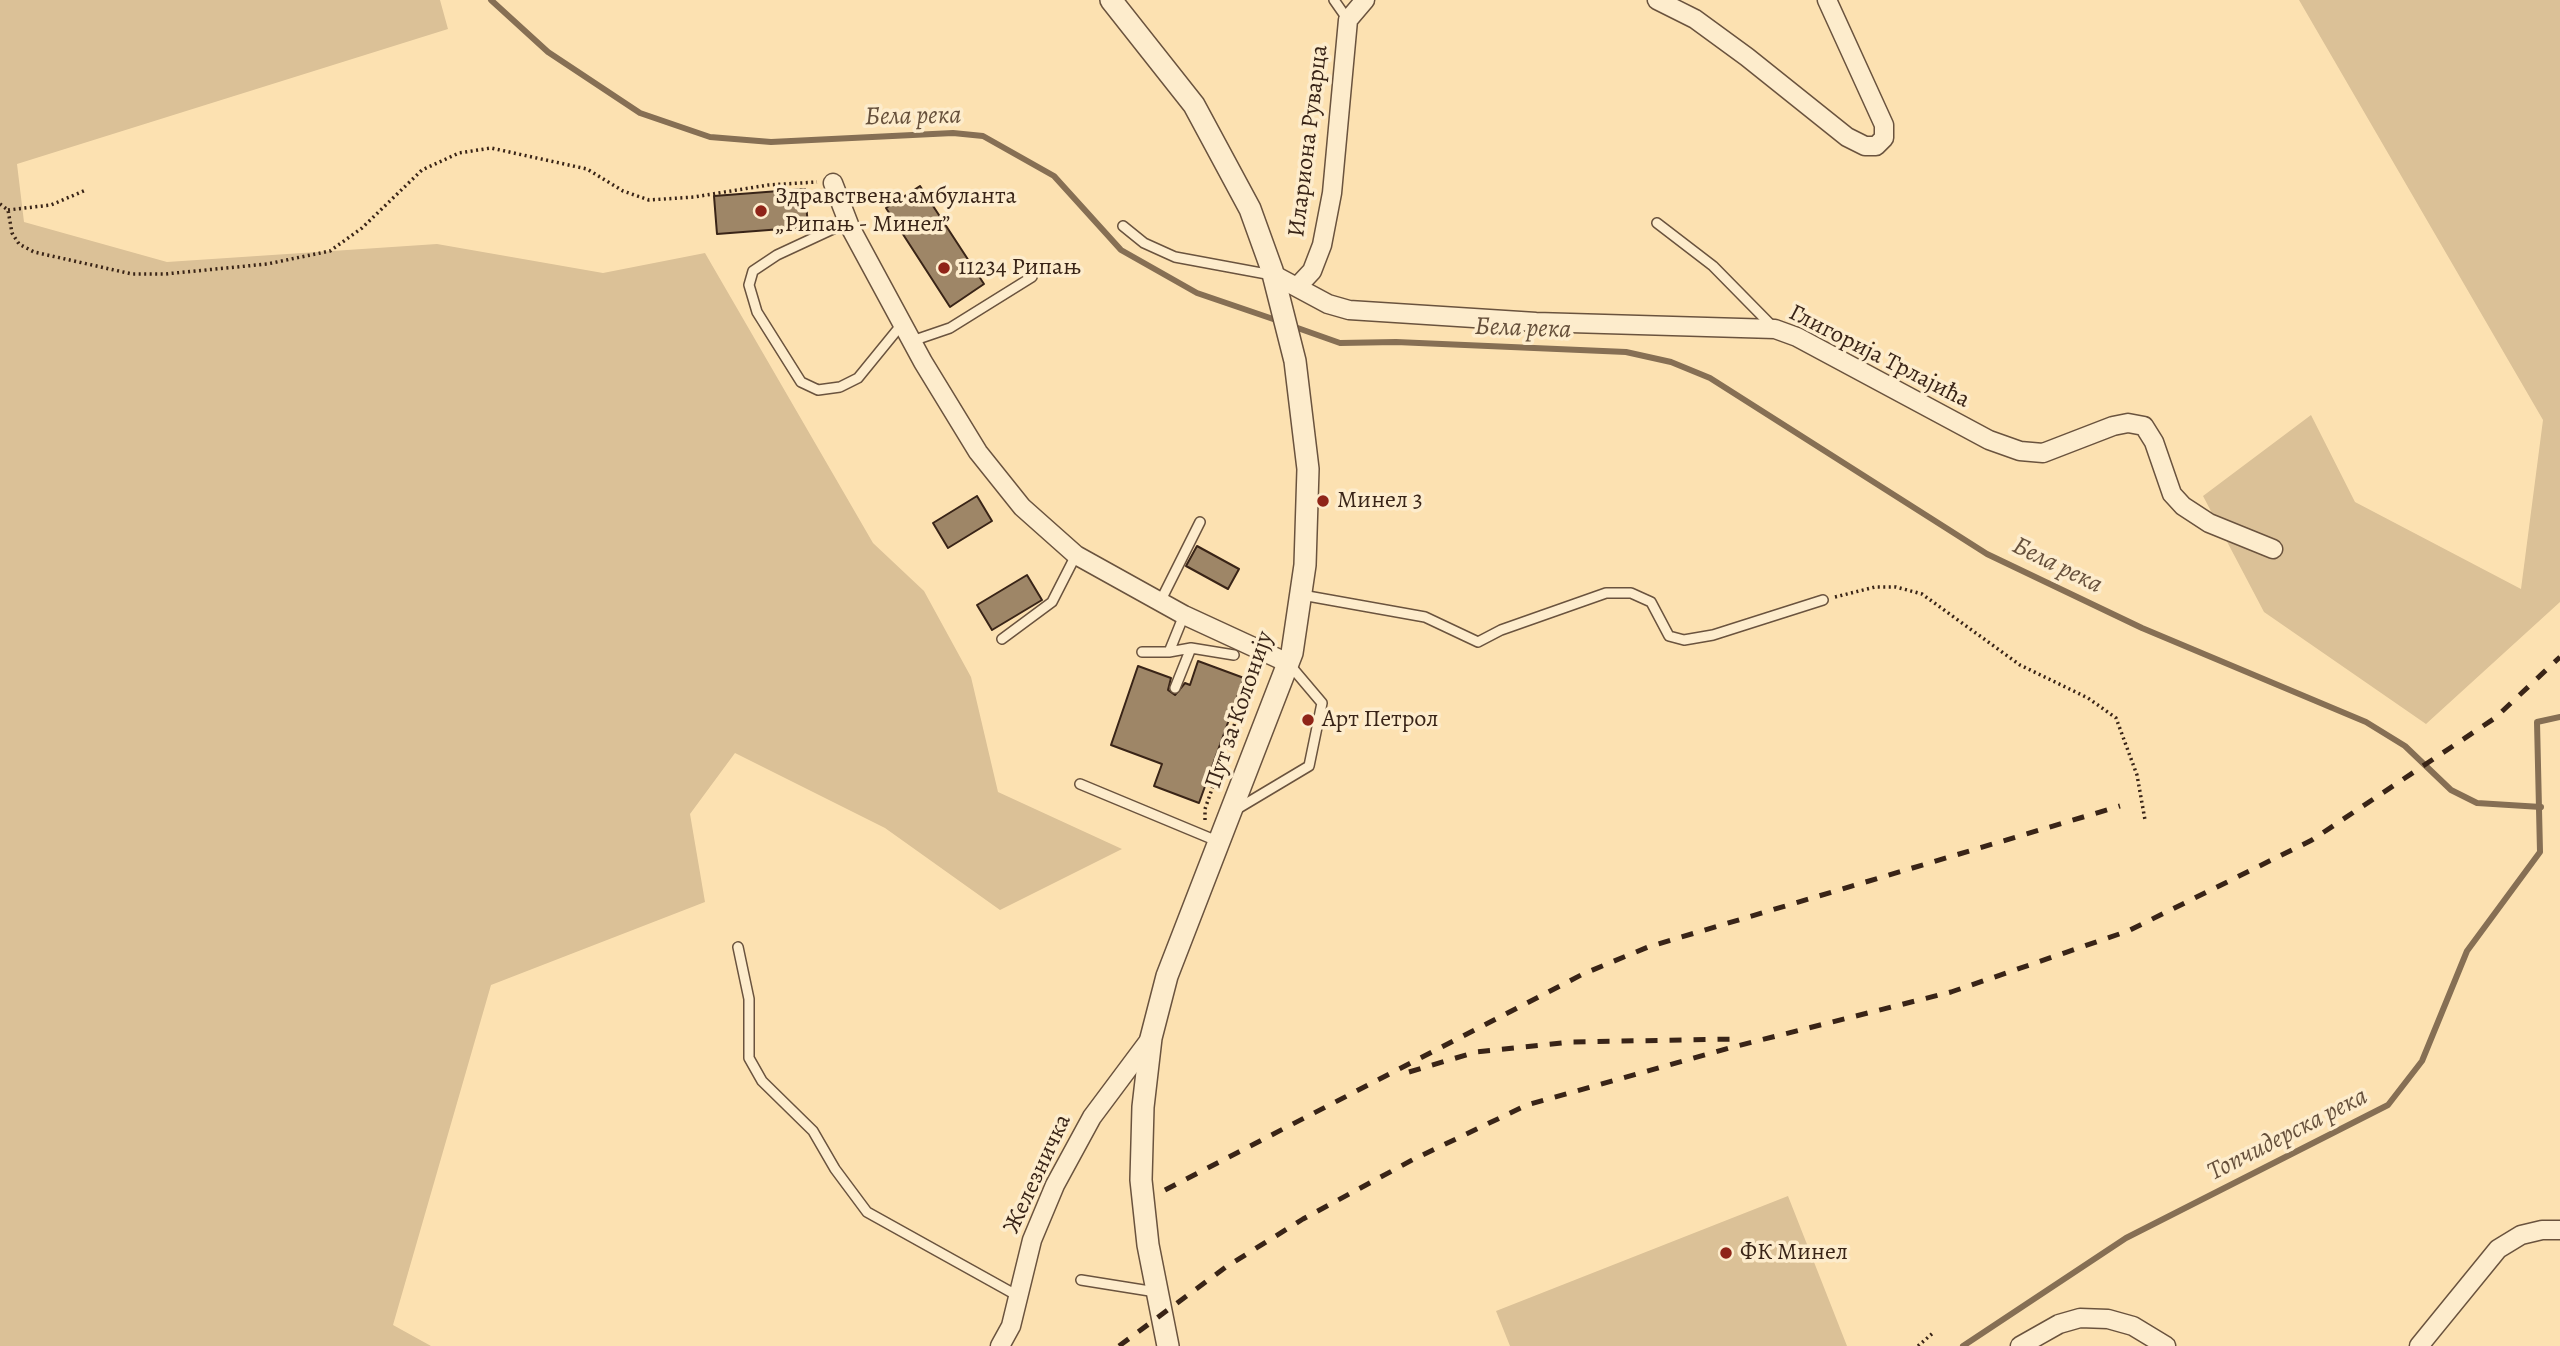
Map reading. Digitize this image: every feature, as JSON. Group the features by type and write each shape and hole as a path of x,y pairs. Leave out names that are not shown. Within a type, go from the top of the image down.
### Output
{"street":[{"name":"Пут за Колонију","path":"1111,0 1194,105 1250,209 1283,305 1295,361 1308,469 1305,565 1288,663 1167,976 1151,1038 1143,1107 1141,1180 1156,1292 1168,1346"},
{"name":"Илариона Руварца","path":"1297,287 1312,271 1322,244 1332,193 1348,20 1365,0"},
{"path":"1657,0 1695,19 1847,137 1866,146 1876,146 1884,138 1884,125 1827,0"},
{"path":"833,183 848,222 902,324 978,452 1022,508 1076,555 1184,615 1288,663"},
{"name":"Глигорија Трлајића","path":"1274,275 1328,304 1363,311 1536,322 1775,329 1797,337 1989,440 2020,451 2043,453 2113,426 2128,423 2144,426 2154,442 2172,494 2183,506 2209,523 2273,549"},
{"name":"Железничка","path":"1000,1346 1012,1326 1032,1240 1055,1185 1092,1117 1151,1038"},
{"path":"2419,1346 2498,1249 2521,1235 2542,1230 2560,1230"},
{"path":"2021,1346 2059,1324 2080,1318 2108,1319 2133,1326 2166,1346"}],"lane":[{"path":"1334,0 1348,20"},
{"path":"848,222 777,255 753,271 749,285 757,312 801,382 818,390 840,387 858,378 902,324"},
{"path":"1657,223 1713,266 1775,329"},
{"path":"1123,226 1144,243 1175,257 1274,275"},
{"path":"912,341 950,328 1032,277"},
{"path":"1160,601 1200,522"},
{"path":"1002,639 1052,603 1076,555"},
{"path":"1300,595 1425,617 1478,642 1501,630 1606,593 1631,593 1651,602 1669,636 1684,640 1713,635 1823,600"},
{"path":"1169,652 1184,615"},
{"path":"1175,688 1191,648"},
{"path":"1142,652 1169,652 1191,648 1234,655"},
{"path":"1232,812 1309,766 1322,703 1288,663"},
{"path":"1080,784 1220,843"},
{"path":"738,947 749,999 749,1058 762,1081 813,1131 835,1169 867,1212 1018,1296"},
{"path":"1080,1280 1156,1292"}],"path":[{"path":"0,204 8,211 12,233 19,244 34,252 132,274 165,274 267,264 330,251 362,228 422,170 459,153 491,148 587,169 622,191 649,200 694,197 768,185 833,183"},
{"path":"8,211 51,205 86,190"},
{"path":"1823,600 1875,587 1896,587 1922,594 2020,665 2088,698 2116,718 2122,730 2137,775 2145,820"},
{"path":"1205,809 1255,664"},
{"path":"1918,1346 1933,1333"}],"shaded area":[{"path":"0,0 440,0 448,29 17,164 24,222 167,262 437,244 603,273 705,253 873,543 924,591 971,677 998,792 1122,849 1000,910 885,828 735,753 690,814 705,902 491,985 393,1325 431,1346 0,1346"},
{"path":"2299,0 2560,0 2560,602 2426,724 2264,612 2203,496 2311,415 2355,502 2521,589 2543,420"},
{"name":"ФК Минел","path":"1788,1196 1847,1346 1510,1346 1496,1311"}],"building":[{"path":"920,186 984,284 950,307 886,208"},
{"name":"Здравствена амбуланта „Рипањ - Минел”","path":"805,189 808,227 717,234 714,196"},
{"path":"977,496 992,521 948,548 933,523"},
{"path":"1197,546 1239,569 1228,589 1186,566"},
{"path":"1027,575 1042,600 992,630 977,605"},
{"path":"1198,661 1244,678 1199,803 1154,786 1162,764 1111,745 1138,666 1171,678 1168,690 1175,695 1185,683 1190,685"}],"waterway":[{"name":"Бела река","path":"491,0 548,52 640,113 710,137 771,142 953,133 983,136 1054,176 1121,250 1197,293 1279,321"},
{"name":"Бела река","path":"1292,326 1340,343 1396,342 1626,352 1671,362 1710,378 1987,554 2142,628 2366,722 2405,746 2451,790 2477,803 2541,807"},
{"name":"Топчидерска река","path":"1963,1346 2126,1238 2388,1105 2422,1061 2467,951 2540,852 2537,722 2560,717"}],"railway":[{"path":"1119,1346 1226,1267 1303,1219 1414,1159 1527,1105 1729,1048 1951,992 2128,931 2312,840 2495,718 2560,657"},
{"path":"1165,1190 1583,974 1648,947 2120,806"},
{"path":"1409,1072 1476,1052 1570,1042 1738,1039"}],"place":[{"name":"Здравствена амбуланта „Рипањ - Минел”","path":"761,211"},
{"name":"11234 Рипањ","path":"944,268"},
{"name":"Минел 3","path":"1323,501"},
{"name":"Арт Петрол","path":"1308,720"},
{"name":"ФК Минел","path":"1726,1253"}]}
